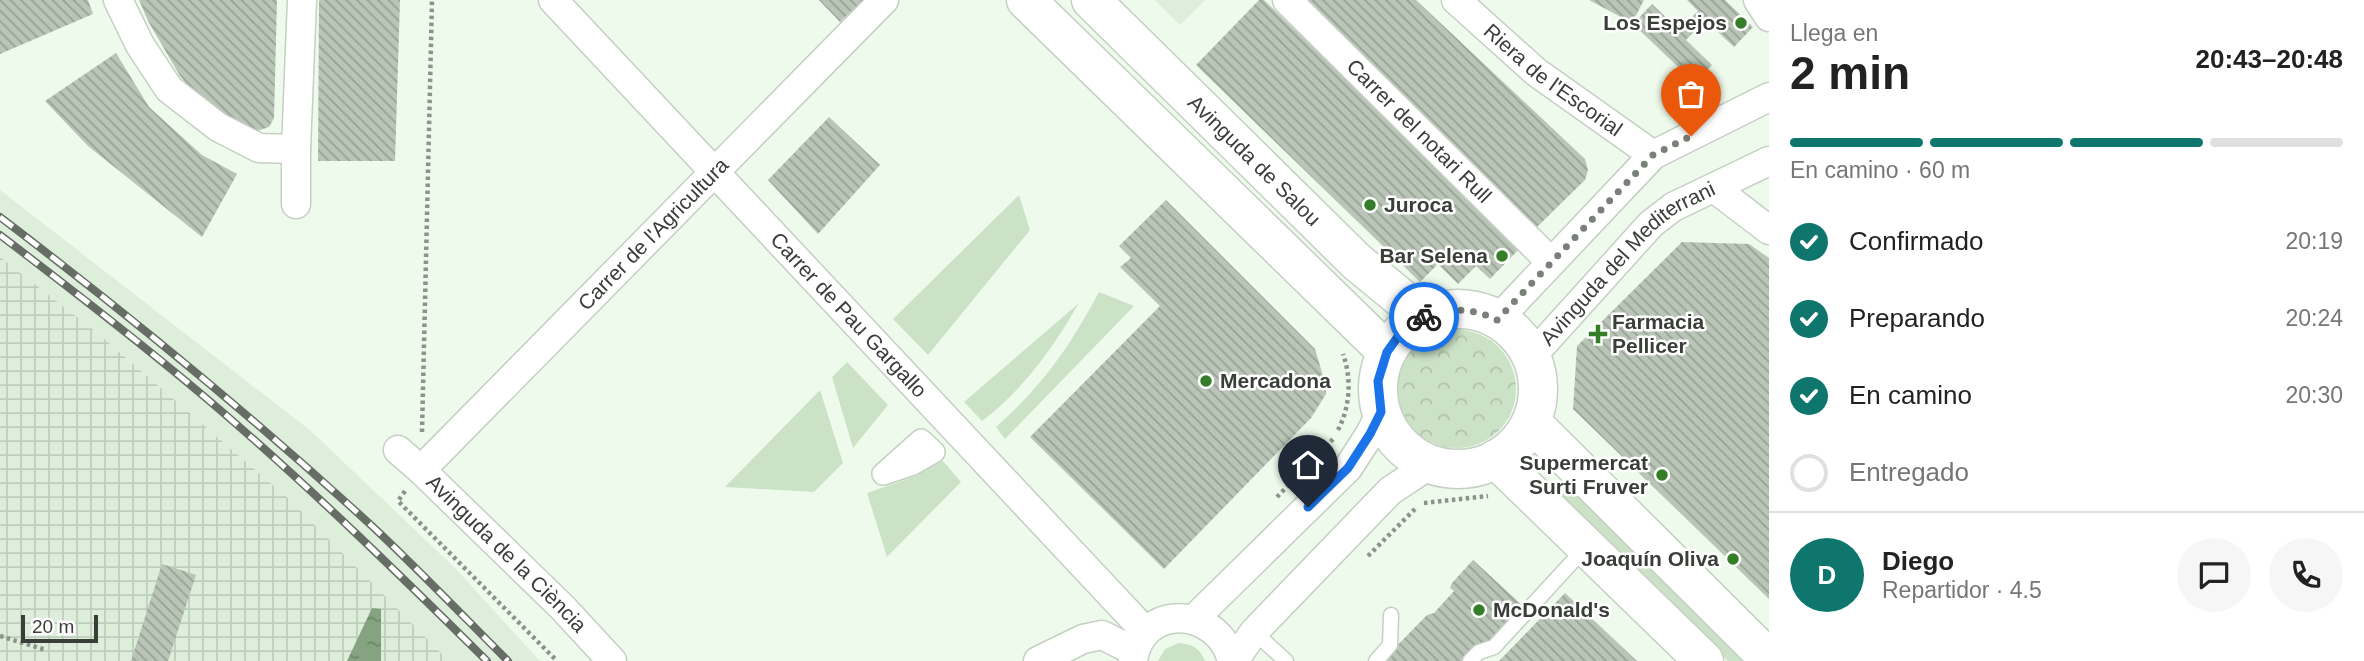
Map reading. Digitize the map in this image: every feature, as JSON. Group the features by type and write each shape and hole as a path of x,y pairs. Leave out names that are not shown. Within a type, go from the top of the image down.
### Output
{"main road":[{"path":"1027,0 1387,352"},
{"name":"Avinguda de Salou","path":"1091,0 1357,262 1424,317"},
{"path":"1495,478 1531,422 1538,396 1538,383 1531,357 1520,339 1497,320 1477,312 1455,310 1424,317 1397,338 1387,352 1378,381 1381,412 1396,440 1403,448 1429,465 1468,468 1480,466 1495,478 1586,547 1704,661"},
{"path":"1531,422 1769,659"}],"street":[{"path":"118,0 140,45 169,89 218,127 259,148 296,149"},
{"path":"296,204 302,0"},
{"name":"Carrer de Pau Gargallo","path":"553,0 715,172 1137,648"},
{"name":"Carrer de l'Agricultura","path":"421,470 884,0"},
{"name":"Carrer del notari Rull","path":"1287,0 1551,262"},
{"name":"Riera de l'Escorial","path":"1456,0 1536,72 1653,155"},
{"path":"1758,0 1769,17"},
{"path":"1497,320 1653,155 1769,97"},
{"name":"Avinguda del Mediterrani","path":"1531,357 1651,224 1673,207 1769,161"},
{"path":"1714,188 1769,230"},
{"path":"1194,619 1348,468 1381,412"},
{"name":"Avinguda de la Ciència","path":"398,450 562,607 612,661"},
{"path":"1233,661 1254,632 1390,491 1429,465"},
{"path":"1038,661 1083,639 1102,635 1137,648 1162,621 1177,618 1205,623 1220,635 1233,661"}],"lane":[{"path":"1470,661 1479,652 1494,647 1586,547"},
{"path":"1376,661 1390,645 1391,615"},
{"path":"1254,632 1286,661"}],"path":[{"path":"432,0 421,470 398,501 557,661"},
{"path":"1273,501 1335,436 1342,423 1348,394 1347,366 1341,350"},
{"path":"1366,558 1421,503 1495,478"},
{"path":"0,636 46,650"}],"shaded area":[{"path":"1155,0 1205,0 1180,25"},
{"path":"0,190 311,431 456,569 540,661 449,661 289,499 95,331 0,257"},
{"path":"0,257 95,331 289,499 449,661 0,661"}],"green space":[{"path":"1019,195 1030,230 928,355 893,319"},
{"path":"1099,292 1134,306 1005,439 996,427 1028,396 1054,365"},
{"path":"1079,303 1036,367 997,409 982,421 964,402"},
{"path":"1457,330 1480,334 1499,347 1512,366 1516,389 1512,412 1499,431 1480,444 1457,448 1434,444 1415,431 1402,412 1398,389 1402,366 1415,347 1434,334"},
{"path":"847,362 888,405 853,448 832,377"},
{"path":"820,390 843,463 814,492 725,487"},
{"path":"943,461 961,482 887,557 867,493 916,476"},
{"path":"1569,484 1750,661 1728,661 1559,495"},
{"path":"1179,643 1195,648 1205,661 1158,661 1165,649"}],"water":[{"path":"372,608 381,609 381,661 347,661"}],"building":[{"path":"0,0 88,0 93,14 0,54"},
{"path":"139,0 277,0 274,118 269,127 254,132 207,106 180,76"},
{"path":"319,0 400,0 395,161 318,161"},
{"path":"819,0 863,0 840,22"},
{"path":"1259,0 1264,0 1520,248 1490,279 1476,266 1458,284 1438,264 1420,282 1196,65"},
{"path":"1300,0 1416,0 1585,159 1588,170 1585,180 1537,227"},
{"path":"1589,0 1644,0 1632,23"},
{"path":"1687,0 1725,0 1753,27 1734,47 1705,20 1686,40 1712,65 1695,83 1633,24 1652,4 1679,30 1698,11"},
{"path":"116,53 149,107 202,155 237,174 202,237 88,146 45,101"},
{"path":"829,117 880,165 818,234 768,180"},
{"name":"Mercadona","path":"1166,200 1315,349 1326,394 1311,418 1164,569 1030,437 1160,306 1120,267 1131,258 1119,246"},
{"path":"1682,242 1749,244 1769,258 1769,599 1573,409 1577,346"},
{"name":"McDonald's","path":"1473,560 1523,606 1488,645 1475,647 1462,661 1382,661 1454,591 1450,588 1452,583"},
{"path":"162,564 196,575 168,661 131,661"},
{"path":"1565,593 1637,661 1499,661"}],"railway":[{"path":"0,217 143,329 327,485 508,661"},
{"path":"0,235 139,343 255,440 356,533 487,661"}],"way so far":[{"path":"1424,317 1455,310 1477,312 1497,320 1653,155 1691,136"}],"place":[{"name":"Los Espejos","path":"1741,23"},
{"name":"Juroca","path":"1370,205"},
{"name":"Bar Selena","path":"1502,256"},
{"name":"Farmacia Pellicer","path":"1598,334"},
{"name":"Mercadona","path":"1206,381"},
{"name":"Supermercat Surti Fruver","path":"1662,475"},
{"name":"Joaquín Oliva","path":"1733,559"},
{"name":"McDonald's","path":"1479,610"}],"route":[{"path":"1308,507 1348,468 1370,434 1381,412 1378,381 1387,352 1409,326 1424,317"}]}
